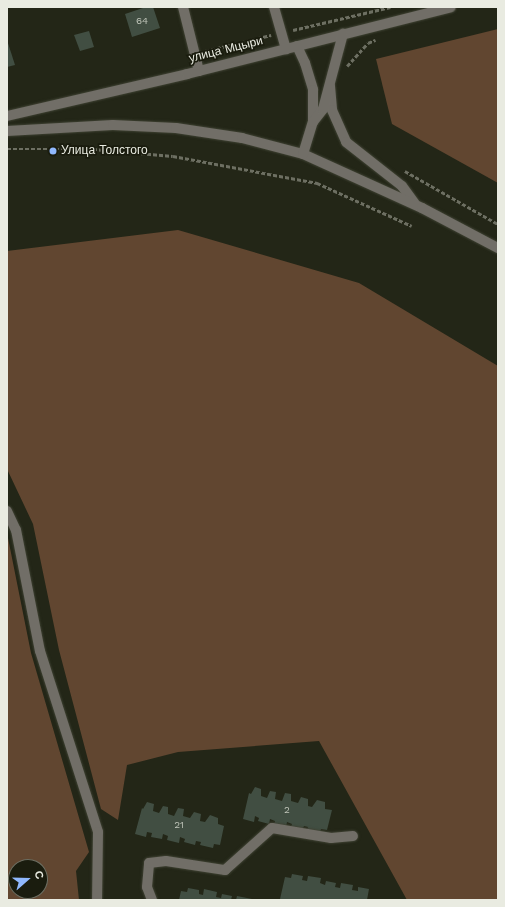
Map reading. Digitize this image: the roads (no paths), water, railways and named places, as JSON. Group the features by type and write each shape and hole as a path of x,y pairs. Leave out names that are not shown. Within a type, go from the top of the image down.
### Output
{"street":[{"path":"274,7 286,49"},
{"name":"улица Мцыри","path":"7,116 286,49 451,7"},
{"path":"186,8 199,70"},
{"path":"313,122 323,109 343,34"},
{"path":"297,46 305,63 313,90 313,122 303,154"},
{"path":"330,86 332,110 346,142 402,186 416,206"},
{"path":"7,131 113,125 176,128 242,138 303,154 416,206 498,248"},
{"path":"7,511 16,530 40,651 98,832 97,900"},
{"path":"152,900 148,887 149,863 166,861 225,870 272,828 331,838 353,836"}],"place":[{"name":"Улица Толстого","path":"53,151"}]}
